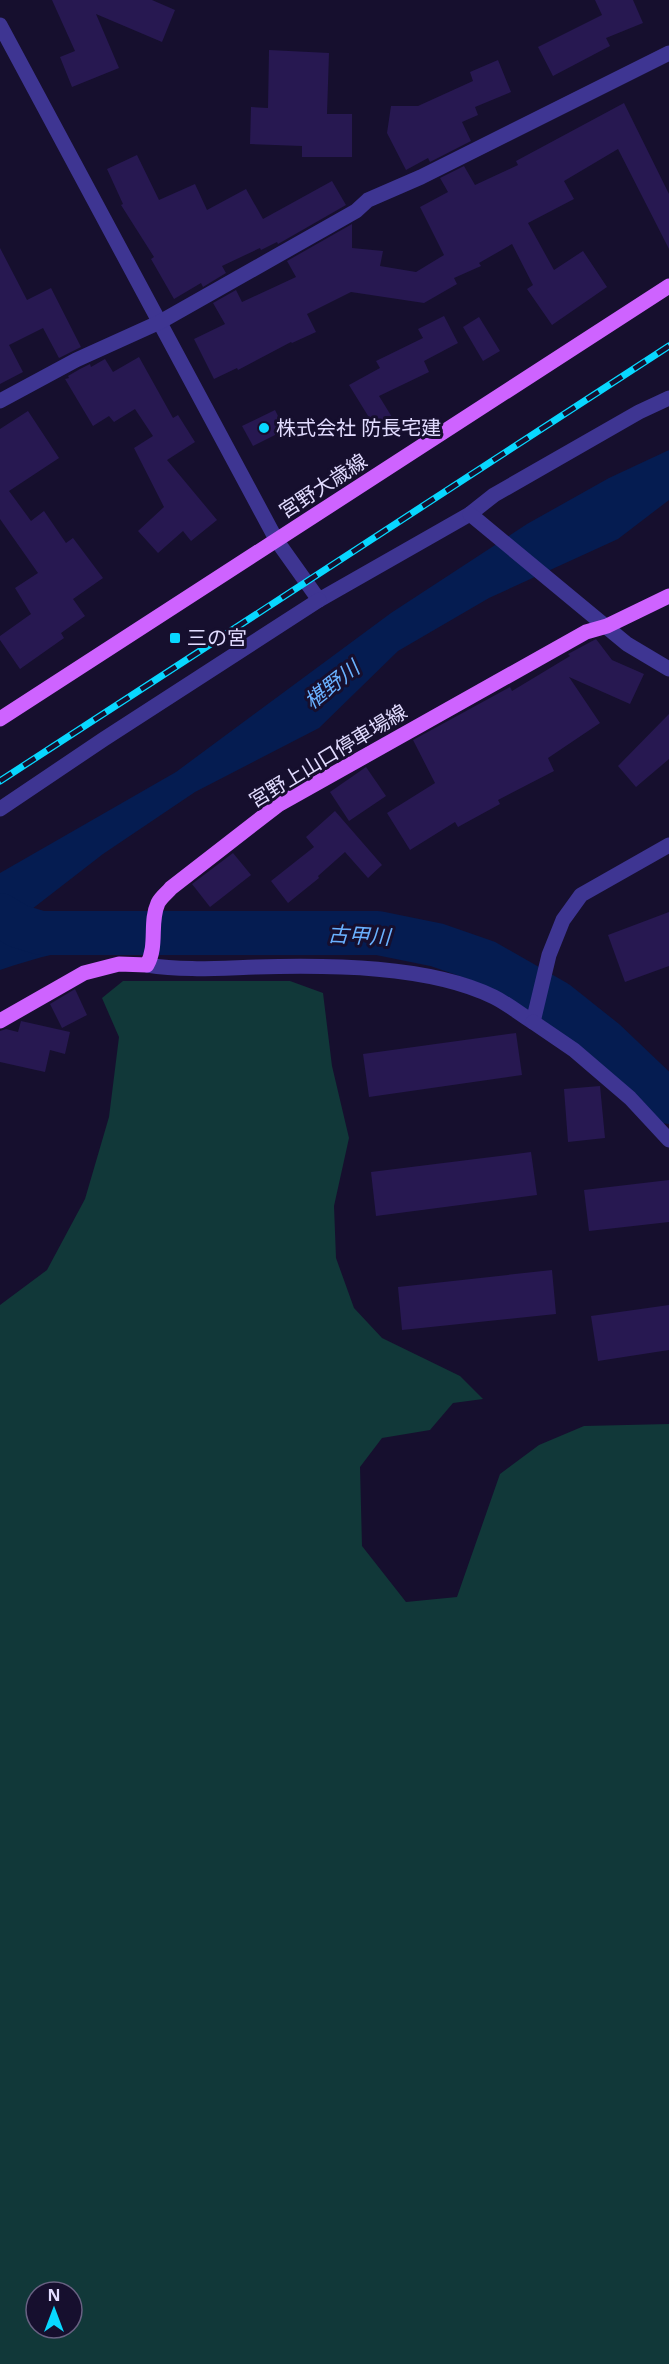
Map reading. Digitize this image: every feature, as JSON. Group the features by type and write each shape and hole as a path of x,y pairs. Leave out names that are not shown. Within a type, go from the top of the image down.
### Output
{"main road":[{"name":"宮野大歳線","path":"0,719 669,286"},
{"name":"宮野上山口停車場線","path":"150,959 154,914 159,901 171,888 278,805 586,632 607,626 669,596"},
{"path":"0,1021 84,973 150,959"}],"street":[{"path":"0,25 277,541 319,600"},
{"path":"0,401 76,360 160,322 356,211 368,200 421,177 669,53"},
{"path":"0,809 319,600 475,519 494,495 639,412 669,398"},
{"path":"475,519 627,644 669,669"},
{"path":"533,1017 563,920 581,895 669,844"},
{"path":"150,959 160,967 326,966 410,973 464,986 494,997 533,1017 630,1098 669,1140"}],"green space":[{"path":"123,981 290,981 323,993 332,1066 349,1138 334,1206 336,1258 354,1308 382,1338 460,1376 483,1399 453,1403 430,1430 382,1438 360,1467 362,1546 406,1602 457,1597 500,1474 539,1445 584,1426 669,1424 669,2364 0,2364 0,1305 47,1270 85,1199 109,1117 119,1037 102,998"}],"water":[{"name":"椹野川","path":"669,450 669,500 618,539 489,598 398,651 319,728 195,792 103,854 32,909 41,927 86,928 109,945 54,954 0,970 0,873 176,772 391,613 527,524 609,478"}],"building":[{"path":"52,0 152,0 175,10 162,42 96,14 119,68 72,87 60,57 75,51"},
{"path":"595,0 633,0 643,23 606,38 610,46 553,76 538,47 602,15"},
{"path":"269,50 329,53 327,114 352,114 352,157 302,157 302,146 250,144 251,107 268,108"},
{"path":"498,60 511,92 475,107 478,115 462,122 471,141 430,162 428,158 406,170 387,133 391,106 418,106 473,81 470,72"},
{"path":"624,103 669,194 669,249 618,149 564,181 574,199 528,223 554,270 583,251 607,287 552,325 527,289 533,285 512,244 479,263 481,266 454,278 457,284 424,303 351,292 307,314 316,332 291,342 238,370 237,368 214,379 194,339 225,324 213,303 236,290 242,302 296,277 287,261 352,224 352,248 383,251 380,266 416,272 444,255 420,207 448,192 440,178 464,166 475,185 518,165 516,161"},
{"path":"137,155 159,200 195,184 207,210 246,189 263,219 332,181 346,205 278,244 277,242 261,250 260,248 222,266 226,273 203,287 201,283 174,299 151,259 154,257 121,205 123,204 107,169"},
{"path":"0,248 27,300 51,288 81,347 59,358 43,328 9,345 23,372 0,384"},
{"path":"444,316 458,343 424,361 429,372 379,396 395,422 378,432 349,385 380,368 376,361 423,338 418,329"},
{"path":"479,317 500,351 483,361 463,327"},
{"path":"139,357 173,418 178,415 195,442 167,460 217,520 191,541 183,531 158,553 138,531 164,507 134,448 153,436 135,409 114,422 109,416 93,426 65,379 90,364 91,367 105,359 113,372"},
{"name":"株式会社 防長宅建","path":"275,410 285,430 253,446 242,426"},
{"path":"28,411 59,458 9,491 31,521 44,511 66,543 73,538 103,578 73,599 85,616 61,633 64,638 20,669 0,640 0,636 31,614 15,588 38,573 0,519 0,429"},
{"path":"596,639 612,660 644,674 630,704 569,677 600,723 548,758 554,771 498,800 500,804 458,827 455,822 410,850 387,813 435,783 413,740 510,687 512,691 570,656 568,654"},
{"path":"669,714 669,759 636,787 618,766"},
{"path":"366,767 386,796 349,821 330,792"},
{"path":"335,811 382,865 368,878 345,852 318,876 319,878 288,903 271,881 314,847 306,837"},
{"path":"233,853 251,875 210,907 192,884"},
{"path":"669,912 669,966 625,982 608,935"},
{"path":"75,989 87,1015 62,1028 50,1004"},
{"path":"21,1021 70,1032 65,1054 50,1050 45,1072 0,1062 0,1031 6,1029 18,1032"},
{"path":"516,1033 522,1075 369,1097 363,1054"},
{"path":"600,1086 605,1138 568,1142 564,1089"},
{"path":"531,1152 537,1195 376,1216 371,1172"},
{"path":"669,1180 669,1222 589,1231 584,1190"},
{"path":"552,1270 556,1314 402,1330 398,1287"},
{"path":"669,1305 669,1350 598,1361 591,1316"}],"waterway":[{"name":"古甲川","path":"0,915 18,926 41,933 378,933 437,945 486,962 556,1002 605,1041 669,1102"}],"railway":[{"path":"0,781 669,346"}],"place":[{"name":"株式会社 防長宅建","path":"264,428"},
{"name":"三の宮","path":"175,638"}]}
